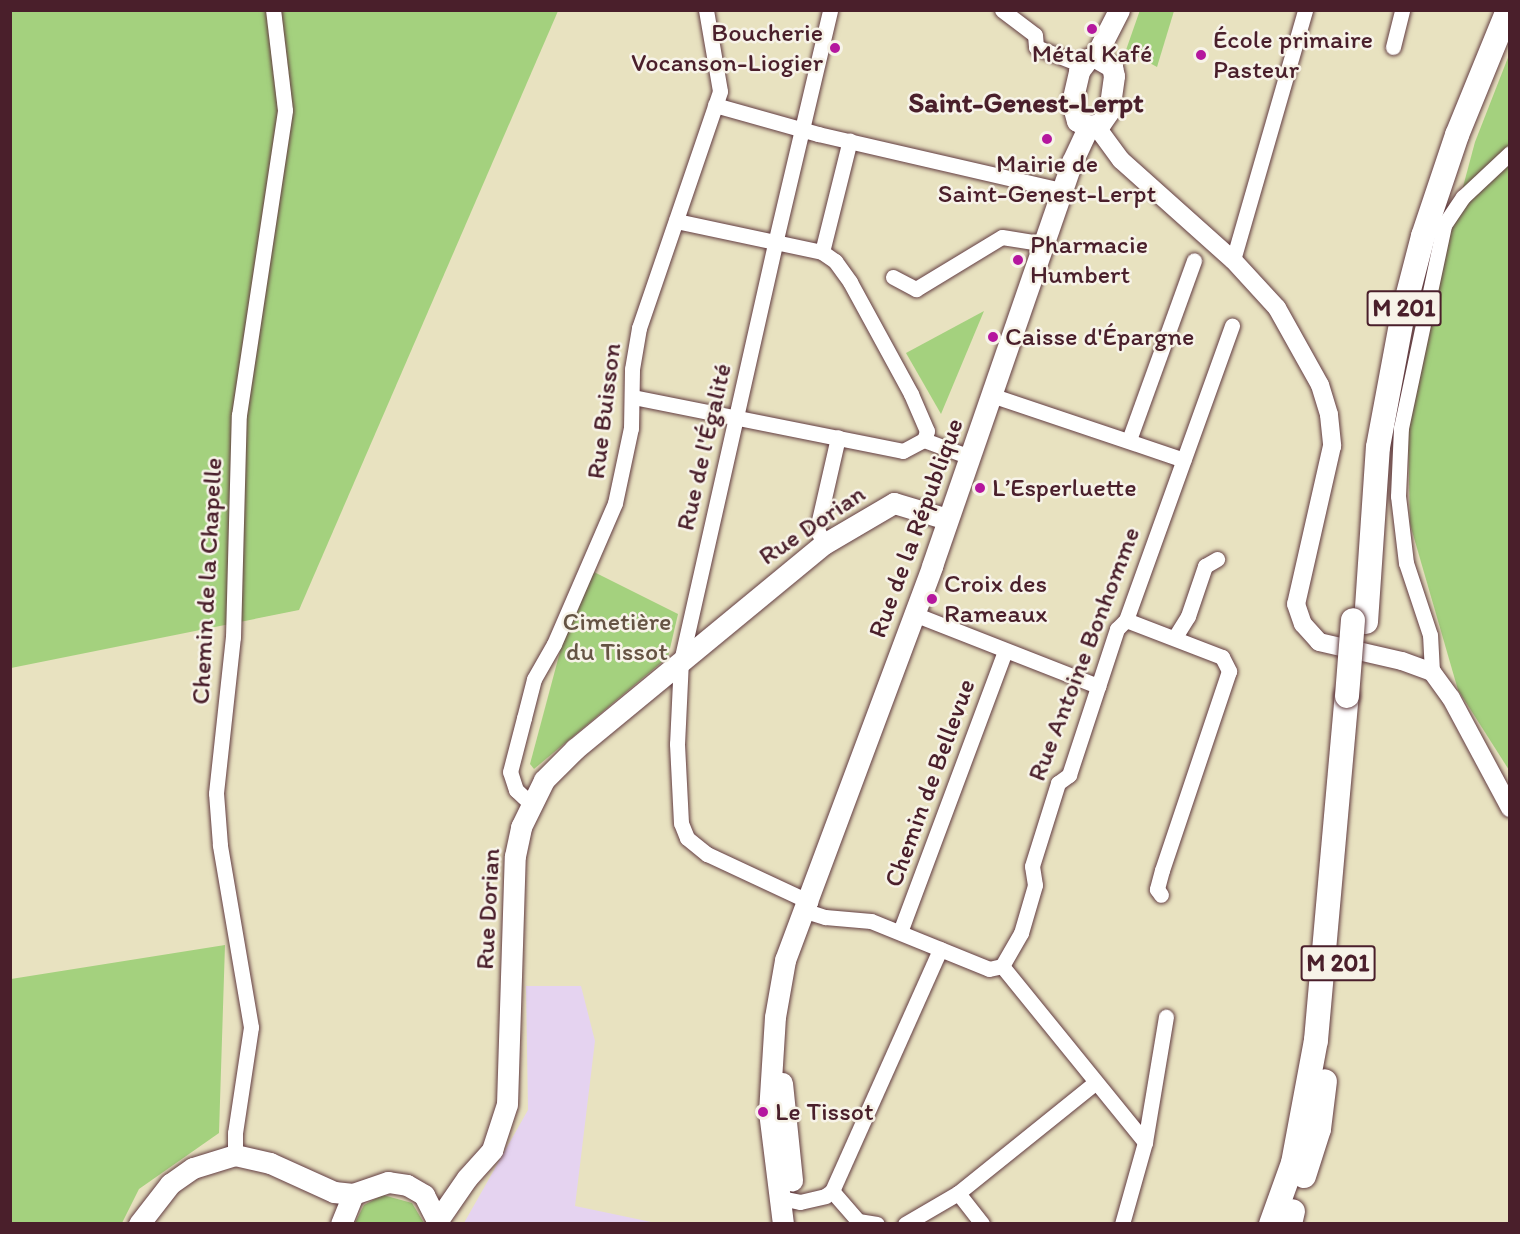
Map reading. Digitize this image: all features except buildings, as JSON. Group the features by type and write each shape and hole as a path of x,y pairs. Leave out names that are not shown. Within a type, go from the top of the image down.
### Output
{"highway":[{"name":"M 201","path":"1359,621 1368,426 1407,249 1472,63 1494,10"},
{"name":"M 201","path":"1290,1219 1318,1129 1330,1045 1359,621 1378,447 1403,313 1423,236 1457,135 1508,10"},
{"name":"M 201","path":"1271,1224 1293,1163 1316,1040 1353,696"}],"main road":[{"path":"1092,123 1072,102 1097,63 1120,40 1118,14"},
{"path":"1092,123 1097,63"},
{"name":"Rue de la République","path":"787,1200 769,1112 771,1065 785,960 797,923 808,906 862,749 915,614 947,519 994,396 1072,162 1092,123"},
{"name":"Rue Dorian","path":"439,1222 467,1178 492,1150 507,1104 515,856 530,803 558,765 681,660 824,544 894,503 947,519"},
{"path":"139,1224 170,1184 193,1168 235,1155 270,1163 292,1175 334,1192 353,1194 388,1182 407,1185 424,1195 439,1222"},
{"path":"292,1175 329,1205 341,1223"},
{"name":"Rue Dorian","path":"424,1195 467,1178"},
{"path":"341,1223 353,1194"},
{"path":"783,1224 787,1200"},
{"path":"787,1200 790,1224"}],"street":[{"name":"Chemin de la Chapelle","path":"235,1155 235,1133 251,1027 220,845 216,793 233,637 239,416 285,110 273,10"},
{"name":"Rue Buisson","path":"530,803 516,790 510,772 534,679 542,667 615,503 631,428 632,369 639,328 720,91 706,10"},
{"name":"Rue de l'Égalité","path":"830,10 681,660 677,744 681,823 687,838 707,854 825,917 871,921 989,969 1002,966"},
{"path":"1002,10 1035,35 1036,47 1097,63"},
{"path":"1233,260 1305,10"},
{"path":"1393,47 1402,10"},
{"path":"715,105 803,130 1064,191"},
{"path":"1092,123 1114,150 1233,260 1277,308 1320,385 1329,415 1332,446 1296,604 1304,624 1319,642 1402,661 1432,672"},
{"path":"822,252 850,140"},
{"path":"1509,153 1463,197 1444,225 1401,428 1398,496 1405,552 1430,635 1432,672 1451,698 1509,807"},
{"path":"676,221 776,240 822,252 836,261 850,282 926,436 970,457"},
{"path":"893,277 916,289 1002,237 1046,244"},
{"path":"1129,440 1194,260"},
{"name":"Rue Antoine Bonhomme","path":"1002,966 1021,933 1035,885 1032,866 1059,783 1069,775 1117,628 1126,620 1232,326"},
{"path":"994,396 1184,460"},
{"path":"633,397 903,451 926,436"},
{"path":"824,544 817,530 838,437"},
{"path":"1175,637 1188,616 1205,566 1217,559"},
{"path":"915,614 1098,686"},
{"path":"1126,620 1222,657 1229,671 1162,870 1157,888 1161,895"},
{"name":"Chemin de Bellevue","path":"900,932 1005,651"},
{"path":"787,1200 825,1196 832,1191 940,950"},
{"path":"1002,966 1145,1142"},
{"path":"1122,1224 1145,1142 1166,1017"},
{"path":"905,1224 958,1193 1095,1083"},
{"path":"832,1191 858,1221 877,1224"},
{"path":"958,1193 982,1224"}],"shaded area":[{"path":"526,986 581,986 595,1041 575,1206 656,1223 464,1223 528,1110"}],"green space":[{"path":"1140,10 1174,11 1157,67 1126,50"},
{"path":"11,11 558,11 299,610 11,668"},
{"path":"1509,55 1509,770 1458,690 1410,524 1408,432 1434,295 1475,142"},
{"path":"984,311 941,414 906,353"},
{"name":"Cimetière du Tissot","path":"594,572 678,614 668,657 534,769 530,764 561,648"},
{"path":"225,945 219,1133 139,1189 122,1223 11,1223 11,979"},
{"path":"383,1195 412,1203 424,1223 355,1223 364,1205"}],"place":[{"name":"Métal Kafé","path":"1092,29"},
{"name":"Boucherie Vocanson-Liogier","path":"835,48"},
{"name":"École primaire Pasteur","path":"1201,55"},
{"name":"Mairie de Saint-Genest-Lerpt","path":"1047,139"},
{"name":"Pharmacie Humbert","path":"1018,260"},
{"name":"Caisse d'Épargne","path":"993,337"},
{"name":"L’Esperluette","path":"980,488"},
{"name":"Croix des Rameaux","path":"932,599"},
{"name":"Le Tissot","path":"763,1112"}],"district":[{"name":"Saint-Genest-Lerpt","path":"1026,102"}]}
